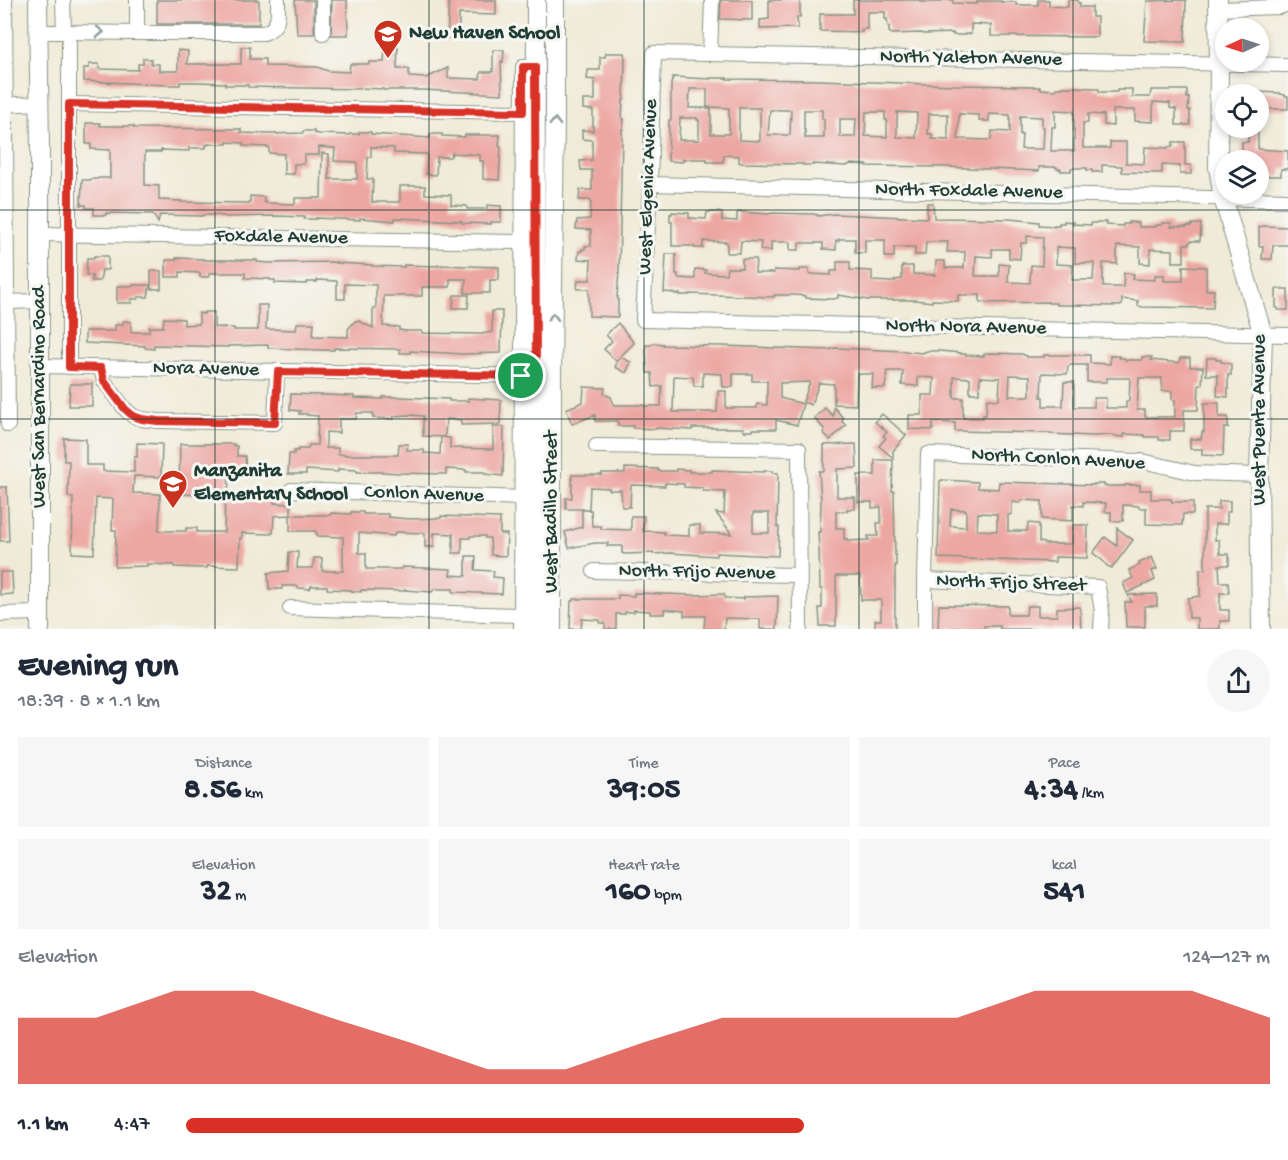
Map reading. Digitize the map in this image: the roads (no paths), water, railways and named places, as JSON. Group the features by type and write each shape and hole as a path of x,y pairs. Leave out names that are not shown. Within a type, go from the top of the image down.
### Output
{"main road":[{"name":"West San Bernardino Road","path":"38,0 40,621"},
{"name":"West Badillo Street","path":"535,629 536,0"},
{"name":"West Badillo Street","path":"552,629 536,376 555,114 555,0"},
{"name":"West Puente Avenue","path":"1218,150 1219,72"},
{"name":"West Puente Avenue","path":"1225,204 1263,334 1259,475 1261,629"}],"street":[{"path":"5,0 3,105 5,420"},
{"path":"63,0 69,104 69,367"},
{"path":"137,0 137,33"},
{"path":"38,32 66,37 137,33 264,33 276,25 278,0"},
{"path":"323,0 323,33"},
{"path":"711,54 712,0"},
{"path":"1218,4 1280,7 1285,5 1286,0"},
{"name":"North Yaleton Avenue","path":"654,53 1215,63"},
{"name":"West Elgenia Avenue","path":"643,320 654,53"},
{"name":"North Yaleton Avenue","path":"1269,64 1288,65"},
{"path":"290,608 521,622 522,498 536,376 522,242 523,67 535,67"},
{"path":"3,105 39,103"},
{"path":"69,104 523,112"},
{"name":"North Foxdale Avenue","path":"650,184 1215,198"},
{"name":"North Foxdale Avenue","path":"1269,199 1288,200"},
{"name":"Foxdale Avenue","path":"40,234 522,242"},
{"path":"5,303 40,301"},
{"name":"North Nora Avenue","path":"643,320 1288,335"},
{"name":"Nora Avenue","path":"40,366 536,376"},
{"path":"101,368 104,381 125,409 133,416 158,421 275,423 278,372"},
{"path":"596,446 798,449 800,629"},
{"name":"North Conlon Avenue","path":"925,580 928,454 1142,461 1195,473 1259,475"},
{"name":"Conlon Avenue","path":"291,490 522,498"},
{"name":"North Frijo Avenue","path":"594,572 799,575"},
{"path":"925,580 925,629"},
{"name":"North Frijo Street","path":"925,580 1098,587 1102,611 1101,629"},
{"path":"0,614 40,621"}],"place":[{"name":"New Haven School","path":"388,60"},
{"name":"Manzanita Elementary School","path":"173,510"}]}
